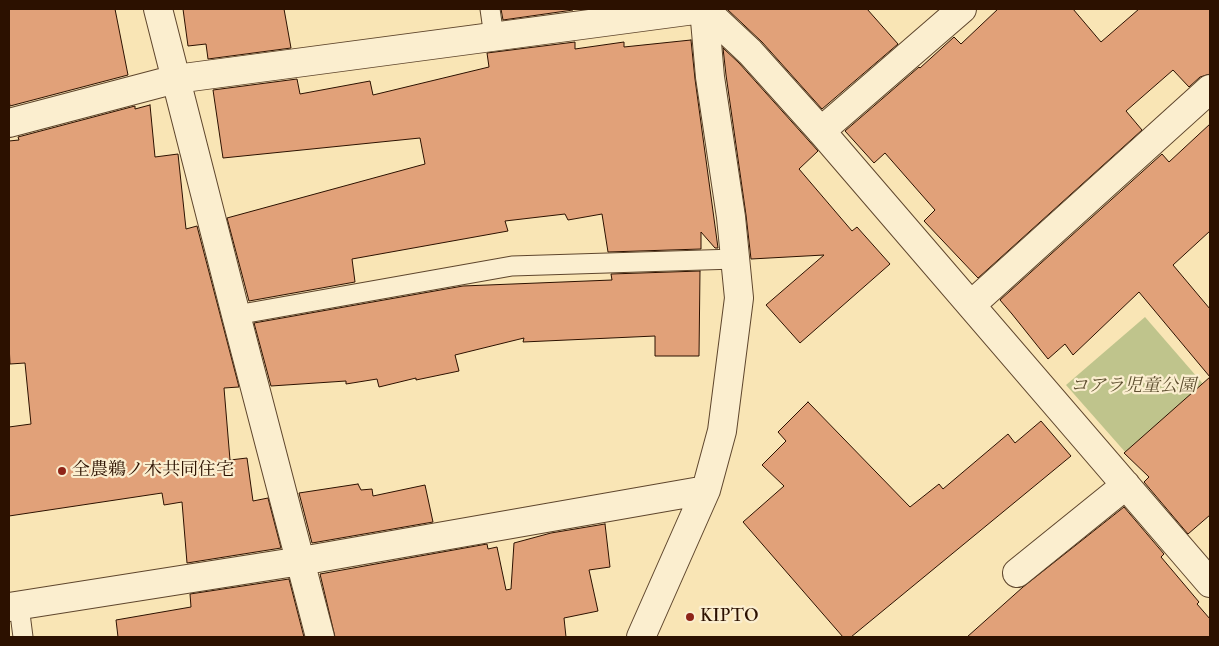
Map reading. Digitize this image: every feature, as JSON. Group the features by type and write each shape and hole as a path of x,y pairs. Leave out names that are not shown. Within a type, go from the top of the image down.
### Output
{"street":[{"path":"158,9 320,637"},
{"path":"9,123 176,79 704,9"},
{"path":"704,9 750,52 821,131 1210,583"},
{"path":"641,637 706,490 722,431 739,298 731,218 710,77 704,9"},
{"path":"821,131 962,9"},
{"path":"971,305 1210,89"},
{"path":"1017,573 1126,485"},
{"path":"14,606 300,562 706,490"}],"lane":[{"path":"490,9 494,37"},
{"path":"236,315 512,266 735,259"},
{"path":"14,606 23,637"}],"green space":[{"name":"コアラ児童公園","path":"1145,317 1204,385 1126,453 1066,385"}],"building":[{"path":"9,9 115,9 128,75 10,106"},
{"path":"183,9 284,9 291,48 208,59 206,44 188,46"},
{"path":"501,9 572,9 573,10 503,20"},
{"path":"727,9 867,9 898,44 822,109 762,42"},
{"path":"998,9 1073,9 1101,42 1139,9 1210,9 1210,74 1200,77 1189,87 1173,70 1126,111 1142,130 978,278 924,221 935,210 885,153 874,163 845,131 954,37 961,44"},
{"path":"691,40 718,248 715,248 701,232 701,249 608,252 602,214 568,220 565,214 505,221 508,231 352,259 355,282 249,301 227,218 425,164 420,138 223,158 213,90 297,79 300,94 370,81 373,95 489,67 487,53 575,42 575,49 624,42 624,47"},
{"path":"723,48 739,63 818,151 799,169 852,231 857,227 890,264 800,343 766,305 824,255 751,259"},
{"path":"150,105 155,157 178,154 186,229 197,226 239,387 224,388 230,460 247,458 253,501 268,498 281,548 187,563 182,502 164,505 162,493 9,516 9,427 31,424 25,363 10,364 9,141 19,140 18,137 135,106 135,109"},
{"path":"1210,124 1210,231 1173,265 1210,309 1210,377 1139,292 1073,355 1065,344 1048,359 1000,300 1162,154 1169,162"},
{"path":"700,271 699,356 655,356 655,336 523,342 524,338 455,355 459,371 416,380 416,378 379,387 377,379 346,384 346,381 271,386 254,323 463,286 612,280 611,274"},
{"path":"1210,377 1210,515 1188,534 1144,482 1149,477 1124,453"},
{"path":"808,402 910,507 939,484 943,489 1008,434 1015,443 1041,421 1071,456 851,637 843,637 743,522 784,486 762,465 786,441 778,432"},
{"path":"358,484 361,490 372,489 373,496 425,485 433,522 312,543 299,493"},
{"path":"1124,507 1164,554 1161,557 1199,602 1197,604 1210,619 1210,637 967,637 1023,587"},
{"path":"605,524 610,567 589,570 598,611 564,618 566,637 335,637 320,574 487,544 488,549 497,547 506,590 511,589 514,543 551,533"},
{"path":"289,579 304,637 118,637 116,620 191,607 190,594"}],"place":[{"name":"全農鵜ノ木共同住宅","path":"62,471"},
{"name":"KIPTO","path":"690,617"}]}
